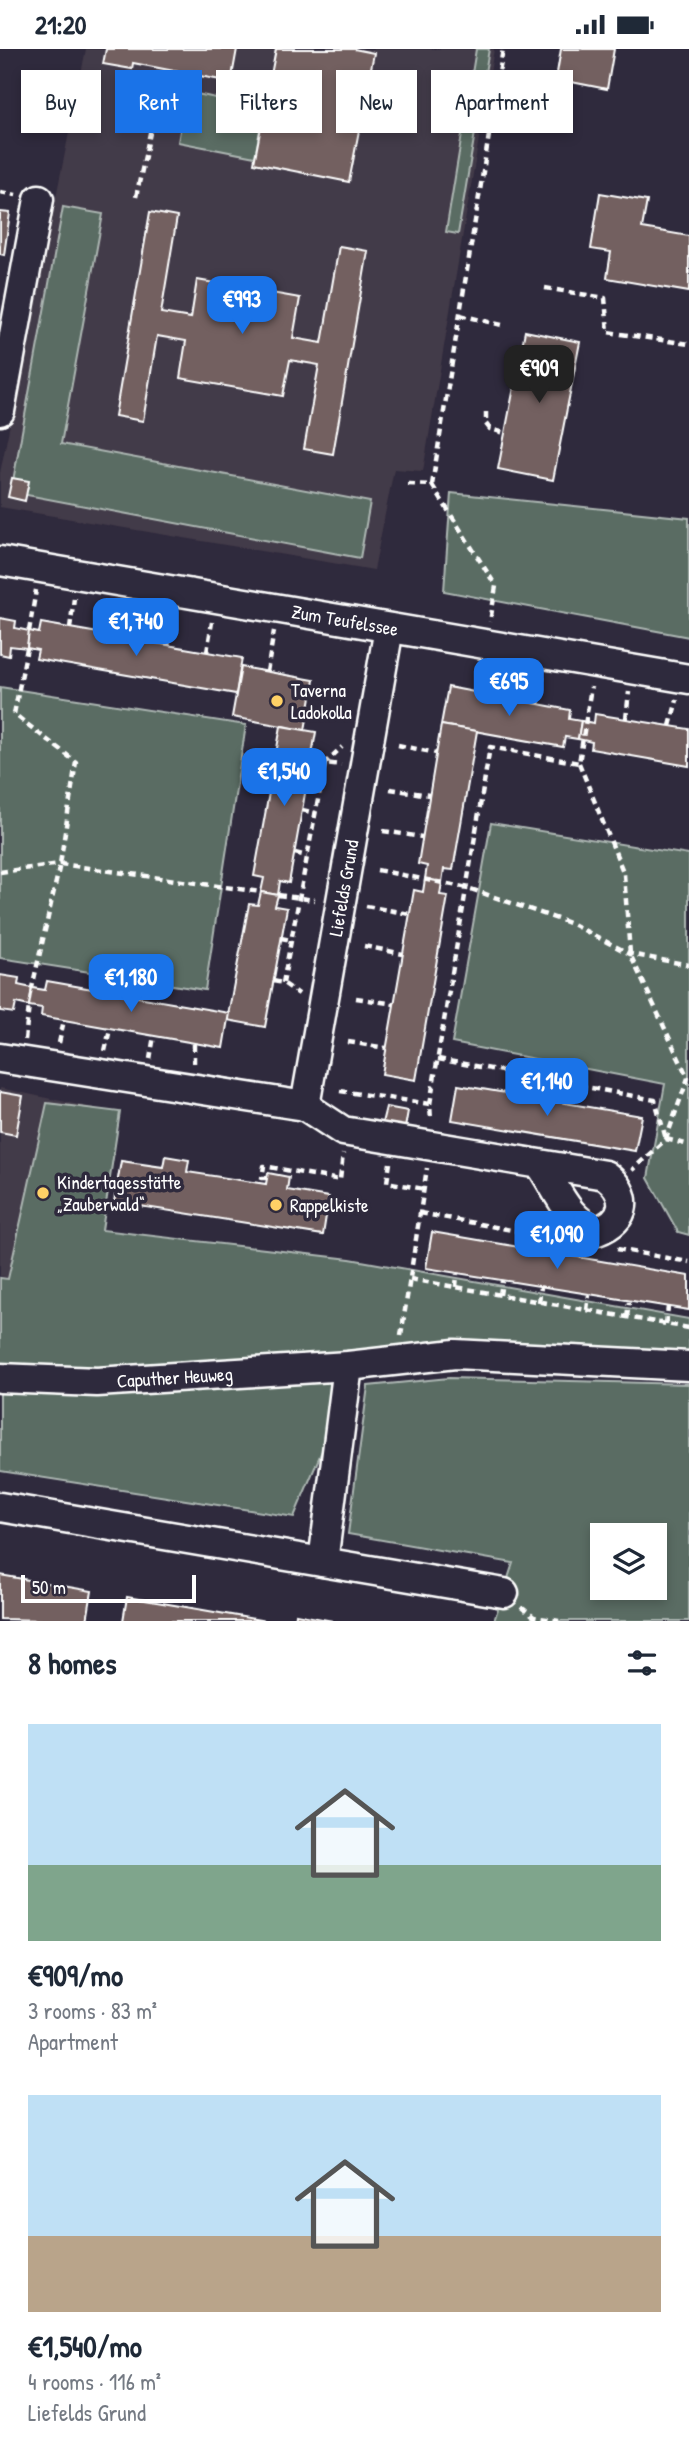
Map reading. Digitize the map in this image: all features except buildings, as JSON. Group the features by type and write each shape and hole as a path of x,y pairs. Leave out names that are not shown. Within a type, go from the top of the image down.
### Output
{"street":[{"path":"0,411 39,199"},
{"name":"Zum Teufelssee","path":"0,561 389,628 493,653 684,686"},
{"name":"Liefelds Grund","path":"305,1106 389,628"},
{"path":"0,1058 305,1106 343,1131 431,1139 540,1164 605,1175 617,1184 623,1196 621,1210 610,1226 597,1231 583,1226 568,1212 540,1164"},
{"name":"Caputher Heuweg","path":"0,1378 97,1382 348,1366 455,1354 689,1367"},
{"path":"323,1562 348,1366"},
{"path":"0,1507 504,1593"}],"path":[{"path":"494,696 496,586 432,485 503,49"},
{"path":"136,197 150,133"},
{"path":"545,288 605,298 608,332 689,344"},
{"path":"460,315 502,325"},
{"path":"486,412 486,424 490,429 505,433"},
{"path":"408,484 432,485"},
{"path":"29,631 38,583"},
{"path":"70,628 75,589"},
{"path":"114,636 119,597"},
{"path":"168,645 173,606"},
{"path":"207,652 213,613"},
{"path":"267,672 275,623"},
{"path":"27,648 14,714 76,762 60,865 32,988"},
{"path":"538,704 544,669"},
{"path":"593,677 579,763 624,874 630,954 688,1078 666,1139 617,1184"},
{"path":"626,719 630,684"},
{"path":"670,726 684,686"},
{"path":"398,745 436,753"},
{"path":"397,1361 431,1139 430,1104 490,747 579,763"},
{"path":"311,761 350,766"},
{"path":"283,983 325,763"},
{"path":"390,789 429,795"},
{"path":"302,810 316,813"},
{"path":"383,831 422,837"},
{"path":"295,853 307,856"},
{"path":"0,872 60,865 261,893"},
{"path":"377,870 468,888 572,924 630,954 689,965"},
{"path":"371,907 410,914"},
{"path":"281,937 292,940"},
{"path":"364,946 403,954"},
{"path":"273,981 283,983 309,1001"},
{"path":"356,998 394,1004"},
{"path":"61,1033 64,1020"},
{"path":"107,1043 110,1028"},
{"path":"152,1051 154,1036"},
{"path":"348,1042 386,1048"},
{"path":"194,1043 194,1058"},
{"path":"438,1059 655,1100 666,1139"},
{"path":"340,1091 430,1104"},
{"path":"666,1139 689,1145"},
{"path":"267,1178 262,1178 264,1166 340,1180 343,1153"},
{"path":"390,1162 387,1182 424,1189"},
{"path":"420,1213 568,1240"},
{"path":"608,1248 689,1262"},
{"path":"456,1287 457,1274"},
{"path":"410,1279 689,1328"},
{"path":"500,1295 502,1281"},
{"path":"539,1302 541,1287"},
{"path":"587,1310 589,1295"},
{"path":"627,1317 629,1302"},
{"path":"666,1324 668,1307"},
{"path":"504,1593 534,1617 559,1621"}],"shaded area":[{"path":"86,49 494,49 490,70 431,70 431,133 480,133 423,471 394,469 374,570 0,507 0,473 69,133 101,133 101,70 82,70"},
{"name":"Kindertagesstätte „Zauberwald“","path":"0,1088 103,1110 66,1292 0,1276"}],"green space":[{"path":"476,49 489,49 485,70 473,70"},
{"path":"202,95 216,98 216,133 259,133 255,157 178,142 180,133 202,133"},
{"path":"462,133 475,133 458,234 446,232"},
{"path":"63,207 103,214 61,444 370,502 360,558 11,492"},
{"path":"451,493 689,518 689,637 444,591"},
{"path":"0,687 246,725 205,990 0,958"},
{"path":"491,823 689,855 689,1235 678,1232 648,1178 665,1084 452,1043"},
{"path":"47,1103 120,1112 102,1230 350,1259 689,1319 689,1356 362,1356 294,1517 0,1471 0,1278 8,1279"},
{"path":"449,1378 689,1384 689,1621 494,1621 513,1563 348,1534 368,1386"}],"place":[{"name":"Taverna Ladokolla","path":"277,701"},
{"name":"Kindertagesstätte „Zauberwald“","path":"43,1193"},
{"name":"Rappelkiste","path":"276,1205"}]}
